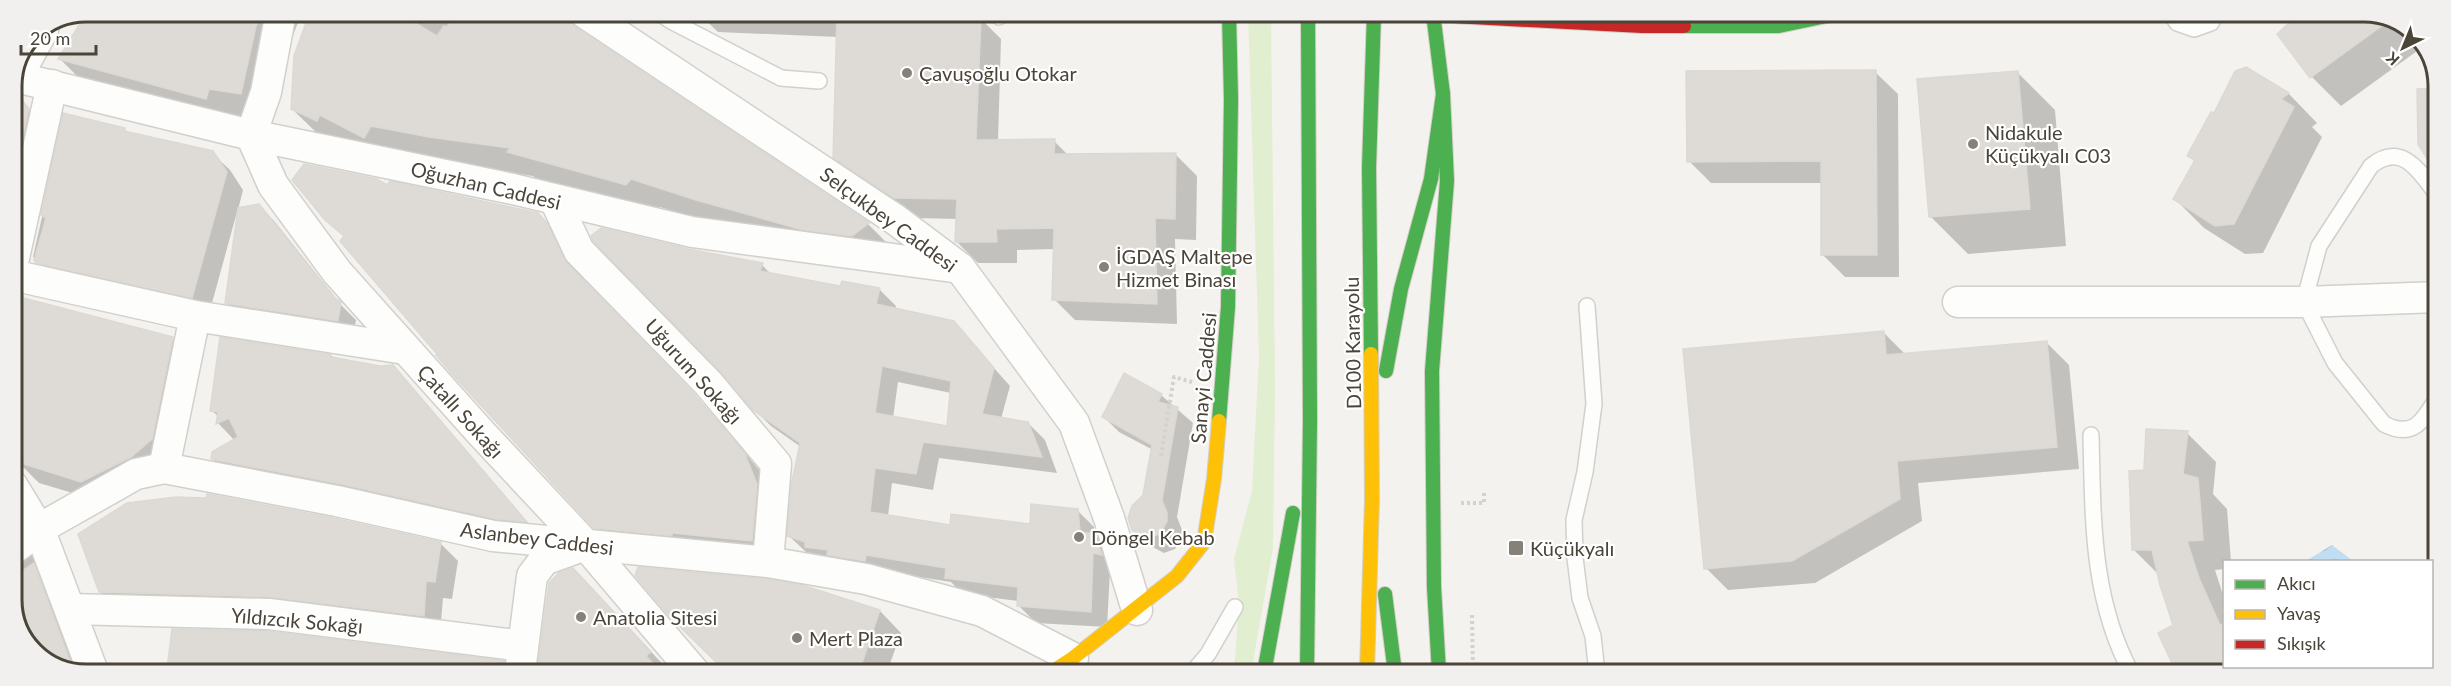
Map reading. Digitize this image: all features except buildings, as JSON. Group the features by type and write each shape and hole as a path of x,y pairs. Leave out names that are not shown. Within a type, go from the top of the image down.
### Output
{"main road":[{"name":"Sanayi Caddesi","path":"1073,664 1177,576 1204,542 1214,479 1228,307 1231,99 1229,22"},
{"path":"1307,664 1310,420 1308,22"},
{"name":"D100 Karayolu","path":"1367,664 1372,499 1369,168 1374,22"},
{"path":"1434,22 1443,94 1447,181 1432,371 1434,587 1438,664"},
{"path":"1688,22 1779,26 1797,22"},
{"path":"1372,440 1401,289 1431,179 1443,94"},
{"path":"1266,664 1310,420"},
{"path":"1372,499 1394,664"}],"street":[{"path":"251,135 266,92 278,22"},
{"name":"Selçukbey Caddesi","path":"599,22 896,220 960,268 1074,423 1109,518 1137,610"},
{"name":"Oğuzhan Caddesi","path":"23,79 251,135 513,189 692,232 960,268"},
{"path":"22,220 52,85"},
{"name":"Çatallı Sokağı","path":"251,135 273,185 337,272 586,545 687,664"},
{"name":"Uğurum Sokağı","path":"555,200 579,251 708,382 776,464 768,562"},
{"path":"22,277 195,316 405,349"},
{"path":"1958,302 2304,302 2428,297"},
{"path":"164,468 195,316"},
{"name":"Aslanbey Caddesi","path":"23,543 136,474 164,468 337,501 493,536 768,562 866,579 982,611 1062,664"},
{"path":"23,503 40,531 90,664"},
{"path":"521,659 532,576 544,560 586,545"},
{"name":"Yıldızcık Sokağı","path":"70,609 269,614 521,659"}],"lane":[{"path":"673,22 782,78 819,81"},
{"path":"2176,22 2194,29 2212,22"},
{"path":"2428,184 2410,162 2402,158 2392,157 2371,166 2319,246 2304,302 2335,363 2384,424 2392,428 2412,428 2428,414"},
{"path":"1587,306 1594,404 1585,472 1574,520 1580,598 1593,636 1597,664"},
{"path":"2091,435 2093,536 2103,596 2116,638 2128,664"},
{"path":"1199,664 1218,639 1235,607"}],"path":[{"path":"1161,456 1174,377 1222,391"},
{"path":"1472,615 1473,664"}],"green space":[{"path":"1248,22 1271,22 1275,387 1273,548 1253,664 1234,664 1239,605 1234,559 1252,491 1259,356"}],"water":[{"path":"2332,545 2352,560 2308,560"}],"traffic: fast":[{"path":"1219,421 1228,307 1231,99 1229,22"},
{"path":"1307,664 1310,420 1308,22"},
{"path":"1371,354 1369,168 1374,22"},
{"path":"1434,22 1443,94 1447,181 1432,371 1434,587 1438,664"},
{"path":"1684,26 1779,26 1798,22"},
{"path":"1386,371 1401,289 1431,179 1443,94"},
{"path":"1266,664 1293,513"},
{"path":"1385,594 1394,664"}],"traffic: slow":[{"path":"1367,664 1372,499 1371,354"},
{"path":"1064,664 1177,576 1204,542 1214,479 1219,421"}],"traffic: jam":[{"path":"1566,22 1684,26"}],"place":[{"name":"Çavuşoğlu Otokar","path":"907,73"},
{"name":"Nidakule Küçükyalı C03","path":"1973,144"},
{"name":"İGDAŞ Maltepe Hizmet Binası","path":"1104,267"},
{"name":"Döngel Kebab","path":"1079,537"},
{"name":"Küçükyalı","path":"1516,548"},
{"name":"Anatolia Sitesi","path":"581,617"},
{"name":"Mert Plaza","path":"797,638"}]}
